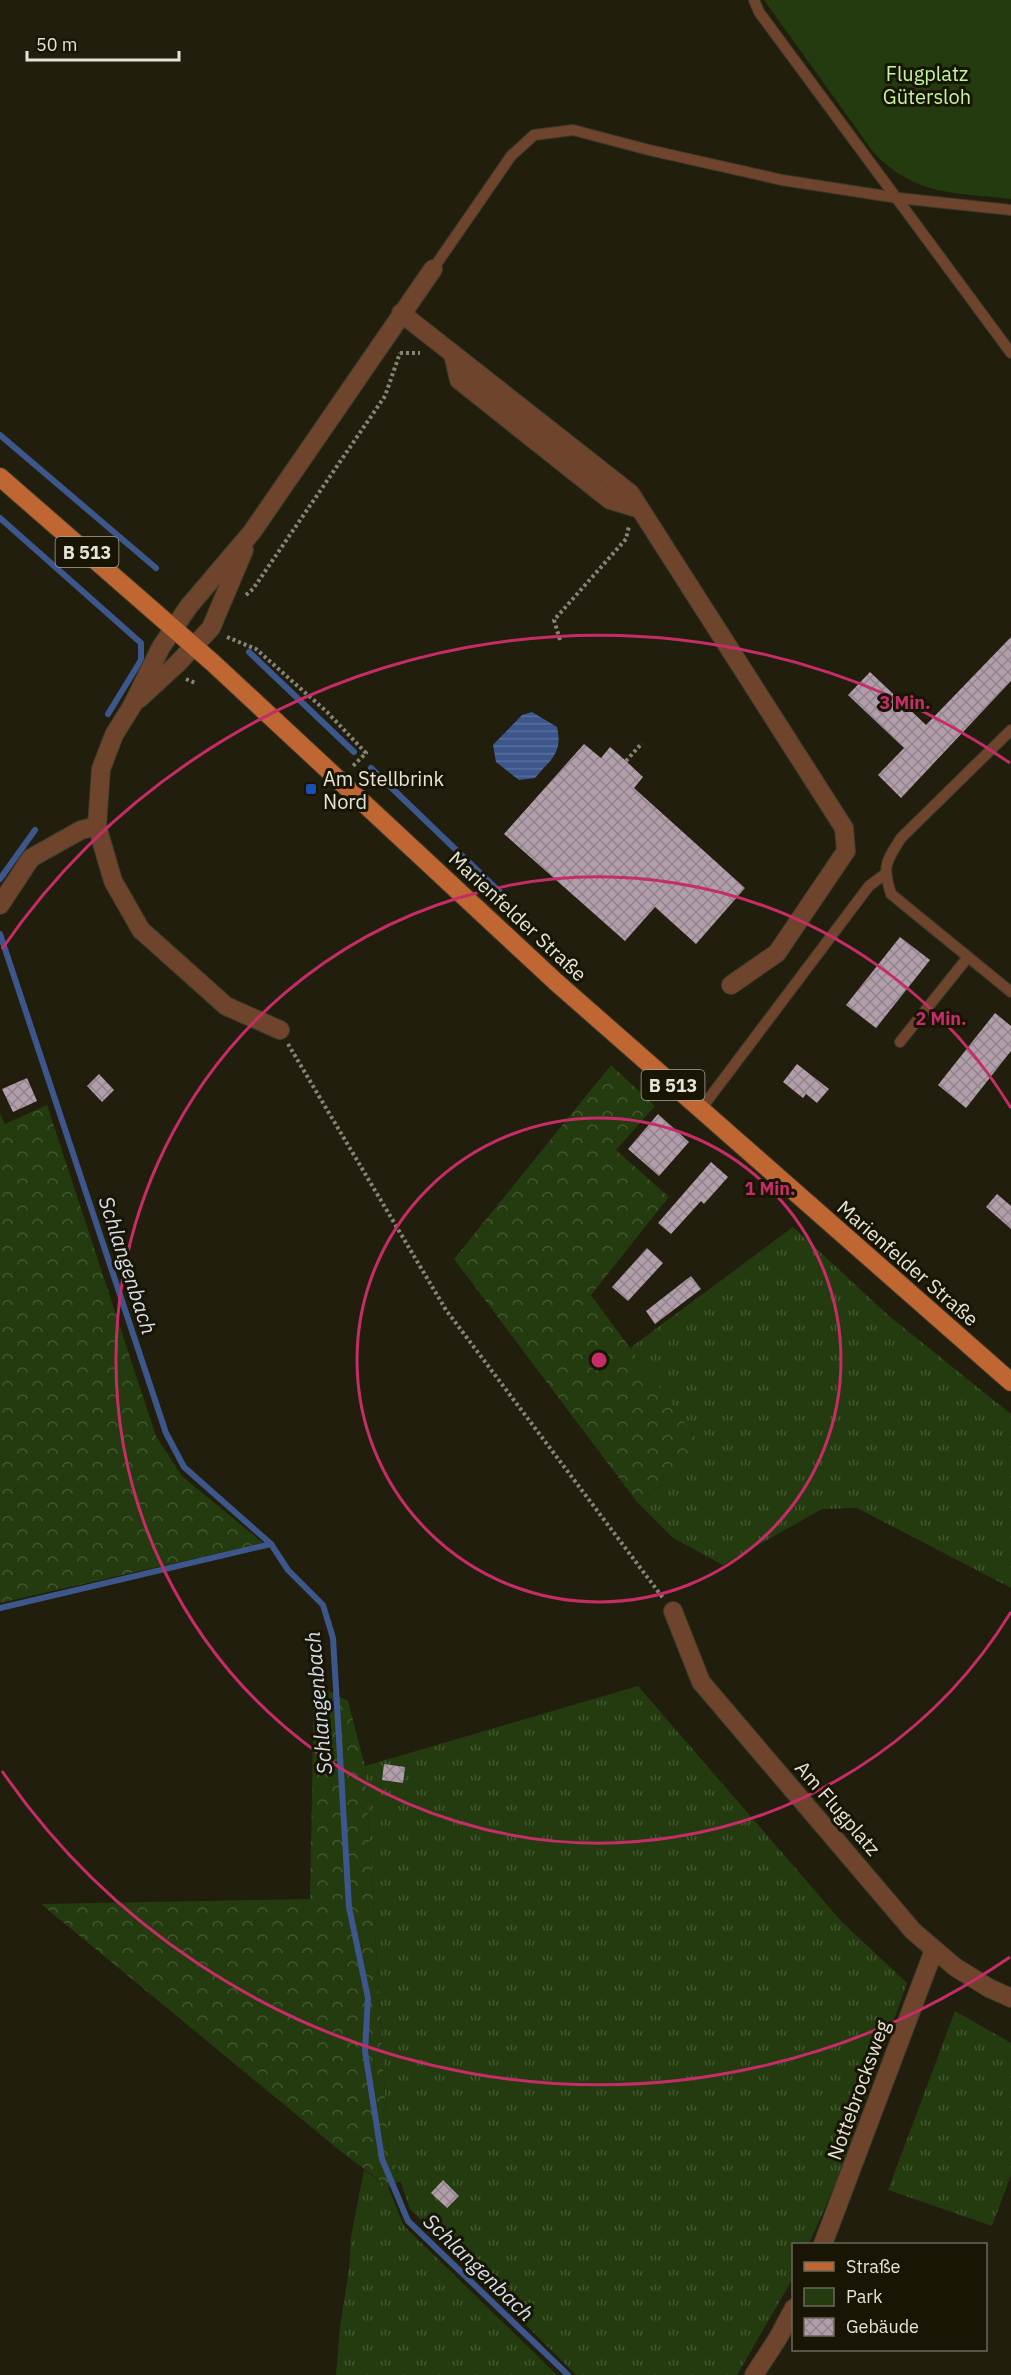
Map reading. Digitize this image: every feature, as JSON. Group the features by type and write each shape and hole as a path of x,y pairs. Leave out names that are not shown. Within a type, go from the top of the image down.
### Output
{"main road":[{"name":"Marienfelder Straße","path":"0,477 195,646 556,982 1011,1382"}],"street":[{"path":"280,1030 226,1006 141,930 113,881 97,826 101,769 114,735 132,706 161,647 189,606 252,532 406,317 433,269"},
{"path":"406,317 630,493 844,828 846,851 777,953 731,985"},
{"path":"132,706 211,628 252,532"},
{"path":"0,905 31,858 81,830 97,826"},
{"name":"Am Flugplatz","path":"673,1611 701,1682 913,1930 955,1967 989,1988 1011,1998"},
{"name":"Nottebrocksweg","path":"823,2243 934,1950"},
{"path":"754,2375 792,2312"}],"lane":[{"path":"753,0 759,12 1011,353"},
{"path":"433,269 511,156 534,135 573,130 782,180 898,198 1011,210"},
{"path":"1009,736 902,838 888,859 885,874 891,894 1011,992"},
{"path":"701,1109 869,886 885,874"},
{"path":"900,1042 968,957"}],"path":[{"path":"244,597 253,589 385,396 400,353 406,317"},
{"path":"400,353 427,356"},
{"path":"560,640 554,620 626,539 629,526"},
{"path":"227,629 227,646"},
{"path":"227,637 256,649 327,712 366,753 339,781"},
{"path":"626,761 642,743"},
{"path":"280,1030 446,1310 673,1611"}],"green space":[{"name":"Flugplatz Gütersloh","path":"764,0 1011,0 1011,199 937,190 906,178 890,167 874,153"},
{"path":"611,1065 655,1106 616,1150 669,1197 591,1295 708,1454 637,1502 454,1259"},
{"path":"47,1105 156,1436 182,1476 263,1543 0,1603 0,1114 5,1124"},
{"path":"793,1227 889,1316 1011,1414 1011,1588 857,1508 822,1509 723,1565 673,1538 637,1502 708,1454 630,1348"},
{"path":"314,1683 348,1701 365,1766 388,2146 401,2181 388,2187 339,2150 41,1904 310,1899"},
{"path":"638,1686 842,1922 907,1983 835,2185 809,2243 792,2243 792,2280 737,2375 576,2375 410,2209 388,2146 365,1766"},
{"path":"955,2011 1011,2043 1011,2175 992,2226 888,2190"},
{"path":"364,2170 388,2187 404,2226 557,2375 336,2375 351,2237"}],"water":[{"path":"532,712 557,727 557,750 535,778 519,780 496,762 493,745 522,715"}],"building":[{"path":"1011,637 1011,681 901,798 878,775 904,748 848,695 870,672 926,725"},
{"path":"584,744 601,758 610,747 626,761 643,777 634,788 745,888 696,944 655,907 625,941 504,834"},
{"path":"900,937 930,960 876,1028 846,1005"},
{"path":"995,1013 1011,1026 1011,1051 966,1108 938,1085"},
{"path":"797,1064 829,1089 817,1103 806,1094 803,1098 783,1082"},
{"path":"99,1074 114,1090 102,1102 87,1086"},
{"path":"27,1078 37,1101 13,1112 2,1089"},
{"path":"658,1114 689,1142 659,1176 628,1149"},
{"path":"711,1162 728,1177 704,1204 701,1201 671,1234 658,1223"},
{"path":"997,1194 1011,1206 1011,1229 986,1207"},
{"path":"647,1248 663,1263 628,1301 612,1287"},
{"path":"691,1276 701,1289 655,1324 646,1311"},
{"path":"384,1764 405,1767 403,1783 382,1780"},
{"path":"443,2180 459,2196 447,2208 431,2193"}],"waterway":[{"path":"0,435 156,568"},
{"path":"0,518 141,643 141,660 108,714"},
{"path":"249,652 354,752"},
{"path":"371,768 504,896"},
{"path":"0,879 35,830"},
{"name":"Schlangenbach","path":"0,934 166,1433 184,1467 271,1544 288,1570 323,1605 333,1638 349,1907 368,1998 365,2051 382,2159 408,2221 568,2375"},
{"path":"0,1608 271,1544"}],"place":[{"name":"Am Stellbrink Nord","path":"311,789"}]}
